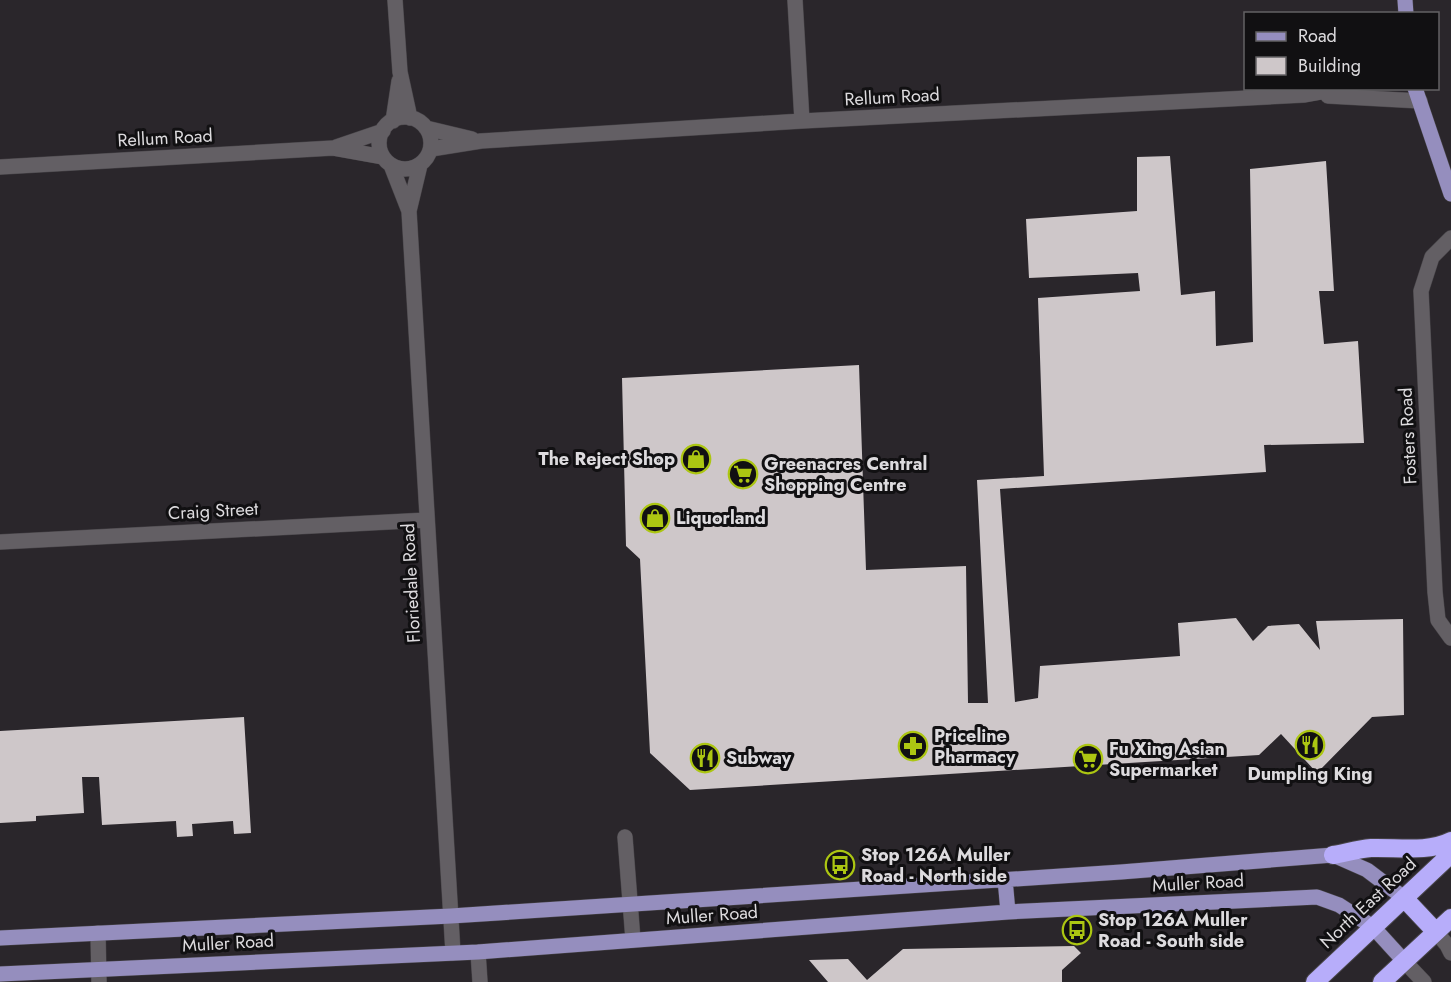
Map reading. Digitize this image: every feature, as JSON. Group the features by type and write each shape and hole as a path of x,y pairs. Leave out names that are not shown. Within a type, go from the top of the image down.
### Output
{"highway":[{"path":"1333,855 1370,848 1405,849 1441,846 1451,841"},
{"name":"North East Road","path":"1315,982 1451,854"},
{"path":"1404,898 1436,933"},
{"path":"1382,982 1451,918"}],"main road":[{"path":"1417,95 1451,194"},
{"name":"Muller Road","path":"0,938 451,916 1333,855 1367,870 1404,898"},
{"path":"1005,879 1008,912"},
{"name":"Muller Road","path":"0,974 98,975 478,952 1008,912 1317,897 1339,905 1373,927 1404,961"}],"street":[{"path":"396,0 400,72 410,118"},
{"path":"795,0 802,121"},
{"path":"388,126 401,118 410,118 419,121 426,128 431,138 430,149 427,158 420,165 400,168 387,161 380,148 388,126 400,72"},
{"name":"Rellum Road","path":"1304,95 1332,90"},
{"name":"Rellum Road","path":"430,149 481,141 802,121 1304,95 1417,95"},
{"name":"Rellum Road","path":"333,148 388,126"},
{"name":"Rellum Road","path":"426,128 481,141"},
{"name":"Rellum Road","path":"0,167 333,148 387,161"},
{"name":"Floriedale Road","path":"387,161 409,211"},
{"name":"Floriedale Road","path":"420,165 409,211 453,953"},
{"name":"Fosters Road","path":"1451,238 1432,257 1421,291 1435,592 1438,620 1451,638"},
{"name":"Craig Street","path":"0,542 427,520"},
{"path":"625,837 633,940"},
{"path":"98,933 98,975"},
{"path":"1436,933 1451,953"},
{"path":"478,952 480,982"},
{"path":"1404,961 1424,982"}],"building":[{"name":"Greenacres Central Shopping Centre","path":"1170,156 1181,295 1215,291 1216,346 1253,342 1250,169 1326,161 1334,291 1319,291 1324,344 1358,341 1364,443 1264,445 1266,472 1000,489 1015,702 1038,698 1040,666 1180,656 1178,623 1236,618 1253,641 1268,626 1299,624 1320,650 1316,621 1403,619 1404,715 1372,717 1317,773 1281,734 1259,755 690,790 650,753 640,559 626,546 622,378 859,365 866,570 966,566 968,703 988,703 977,480 1044,476 1038,298 1140,291 1138,273 1029,278 1026,219 1137,211 1137,157"},
{"path":"244,717 251,833 234,834 233,821 192,824 193,836 177,837 176,821 102,825 99,777 82,777 84,813 36,816 36,821 0,823 0,731"},
{"path":"1074,946 1081,953 1062,970 1062,982 828,982 809,960 848,959 867,980 903,949"}],"place":[{"name":"The Reject Shop","path":"696,459"},
{"name":"Greenacres Central Shopping Centre","path":"743,474"},
{"name":"Liquorland","path":"655,518"},
{"name":"Dumpling King","path":"1310,745"},
{"name":"Priceline Pharmacy","path":"913,746"},
{"name":"Subway","path":"705,758"},
{"name":"Fu Xing Asian Supermarket","path":"1088,759"},
{"name":"Stop 126A Muller Road - North side","path":"840,865"},
{"name":"Stop 126A Muller Road - South side","path":"1077,930"}]}
